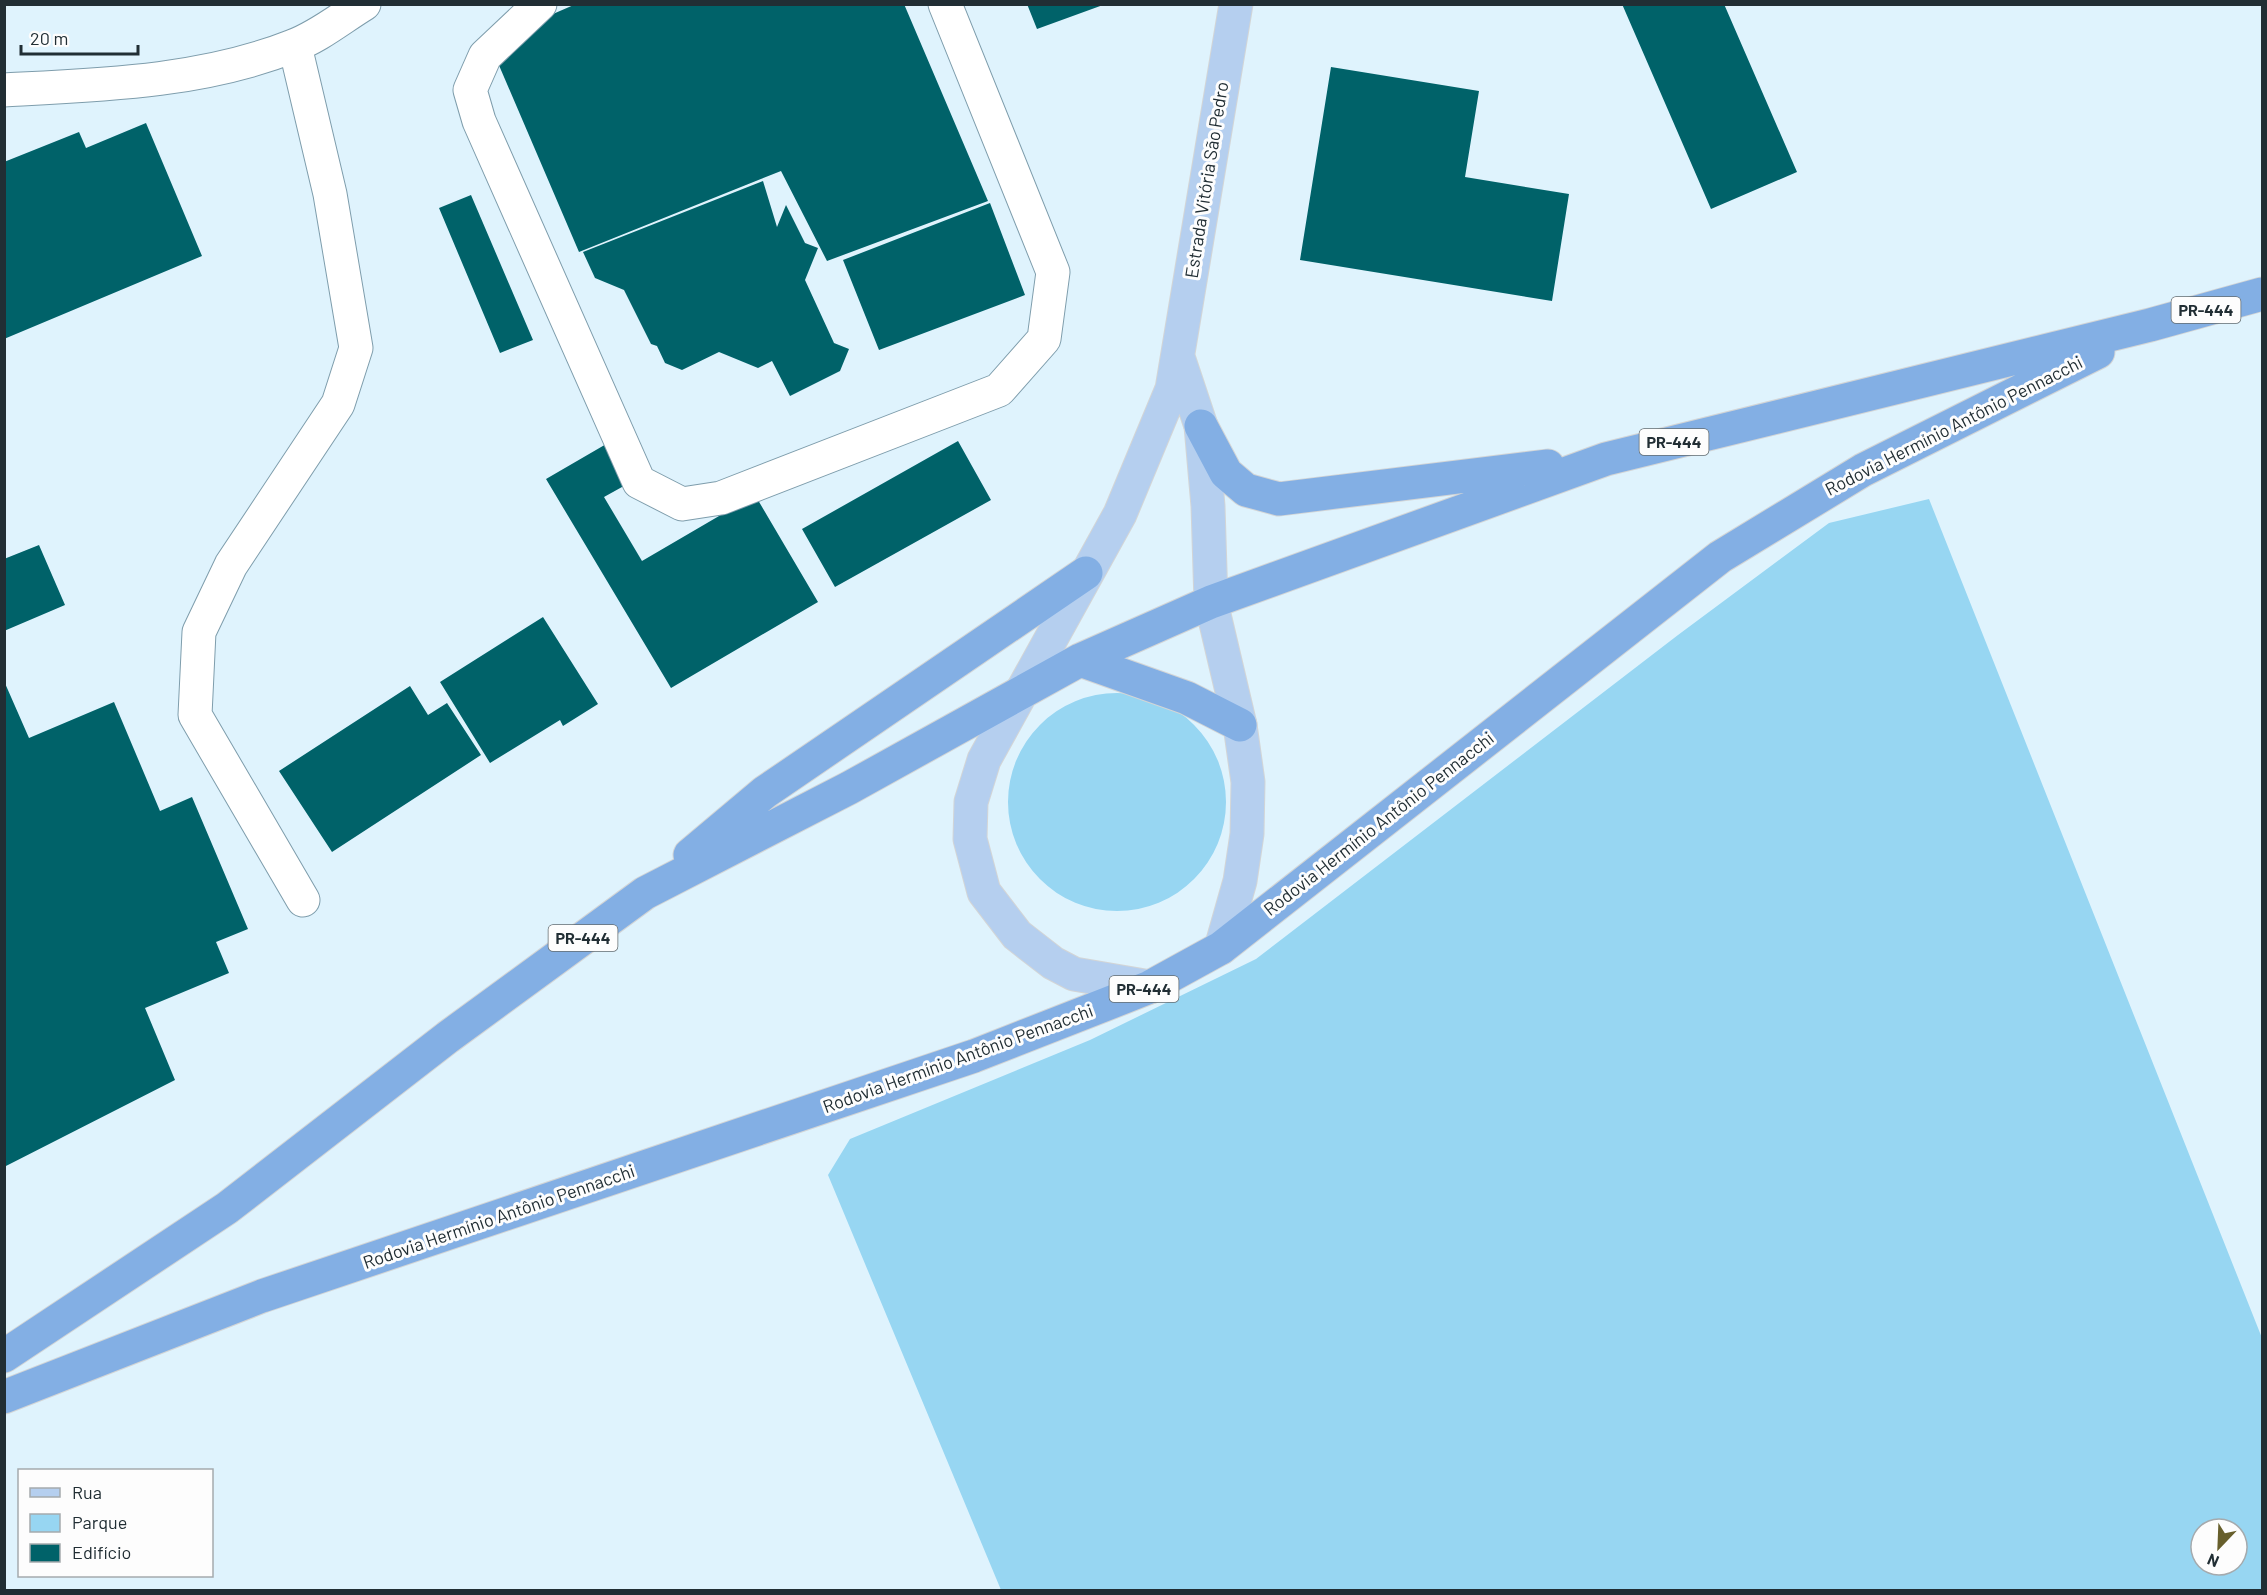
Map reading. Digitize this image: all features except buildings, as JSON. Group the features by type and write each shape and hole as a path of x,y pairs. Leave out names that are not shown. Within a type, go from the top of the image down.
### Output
{"highway":[{"name":"Rodovia Hermínio Antônio Pennacchi","path":"4,1356 227,1208 448,1037 645,893 849,788 1080,660 1211,602 1606,459 2150,325 2262,294"},
{"name":"Rodovia Hermínio Antônio Pennacchi","path":"4,1397 262,1296 974,1056 1150,987 1221,948 1720,557 1863,470 2150,325"},
{"path":"1201,426 1226,473 1246,490 1280,499 1606,459"},
{"path":"645,893 765,792 1086,573"},
{"path":"1080,660 1187,698 1240,725"}],"main road":[{"name":"Estrada Vitória São Pedro","path":"1150,987 1074,974 1053,963 1017,935 984,892 970,840 970,802 984,760 1120,514 1148,453 1172,389 1236,4"},
{"path":"1178,355 1201,426 1208,506 1211,602 1240,725 1248,782 1247,834 1240,880 1221,948"}],"lane":[{"path":"4,90 105,85 218,69 295,46 364,4"},
{"path":"540,4 485,56 470,90 479,121 639,482 682,504 721,498 999,390 1044,339 1053,272 945,4"},
{"path":"295,46 330,194 356,348 338,404 231,565 199,632 195,715 303,900"}],"green space":[{"path":"1929,499 2262,1338 2262,1590 1001,1590 828,1175 850,1139 1090,1040 1256,959 1678,635 1829,523"},
{"path":"1117,693 1138,695 1159,701 1194,725 1218,760 1224,781 1226,802 1224,823 1218,844 1194,879 1159,903 1138,909 1117,911 1096,909 1075,903 1040,879 1016,844 1010,823 1008,802 1010,781 1016,760 1040,725 1075,701 1096,695"}]}
